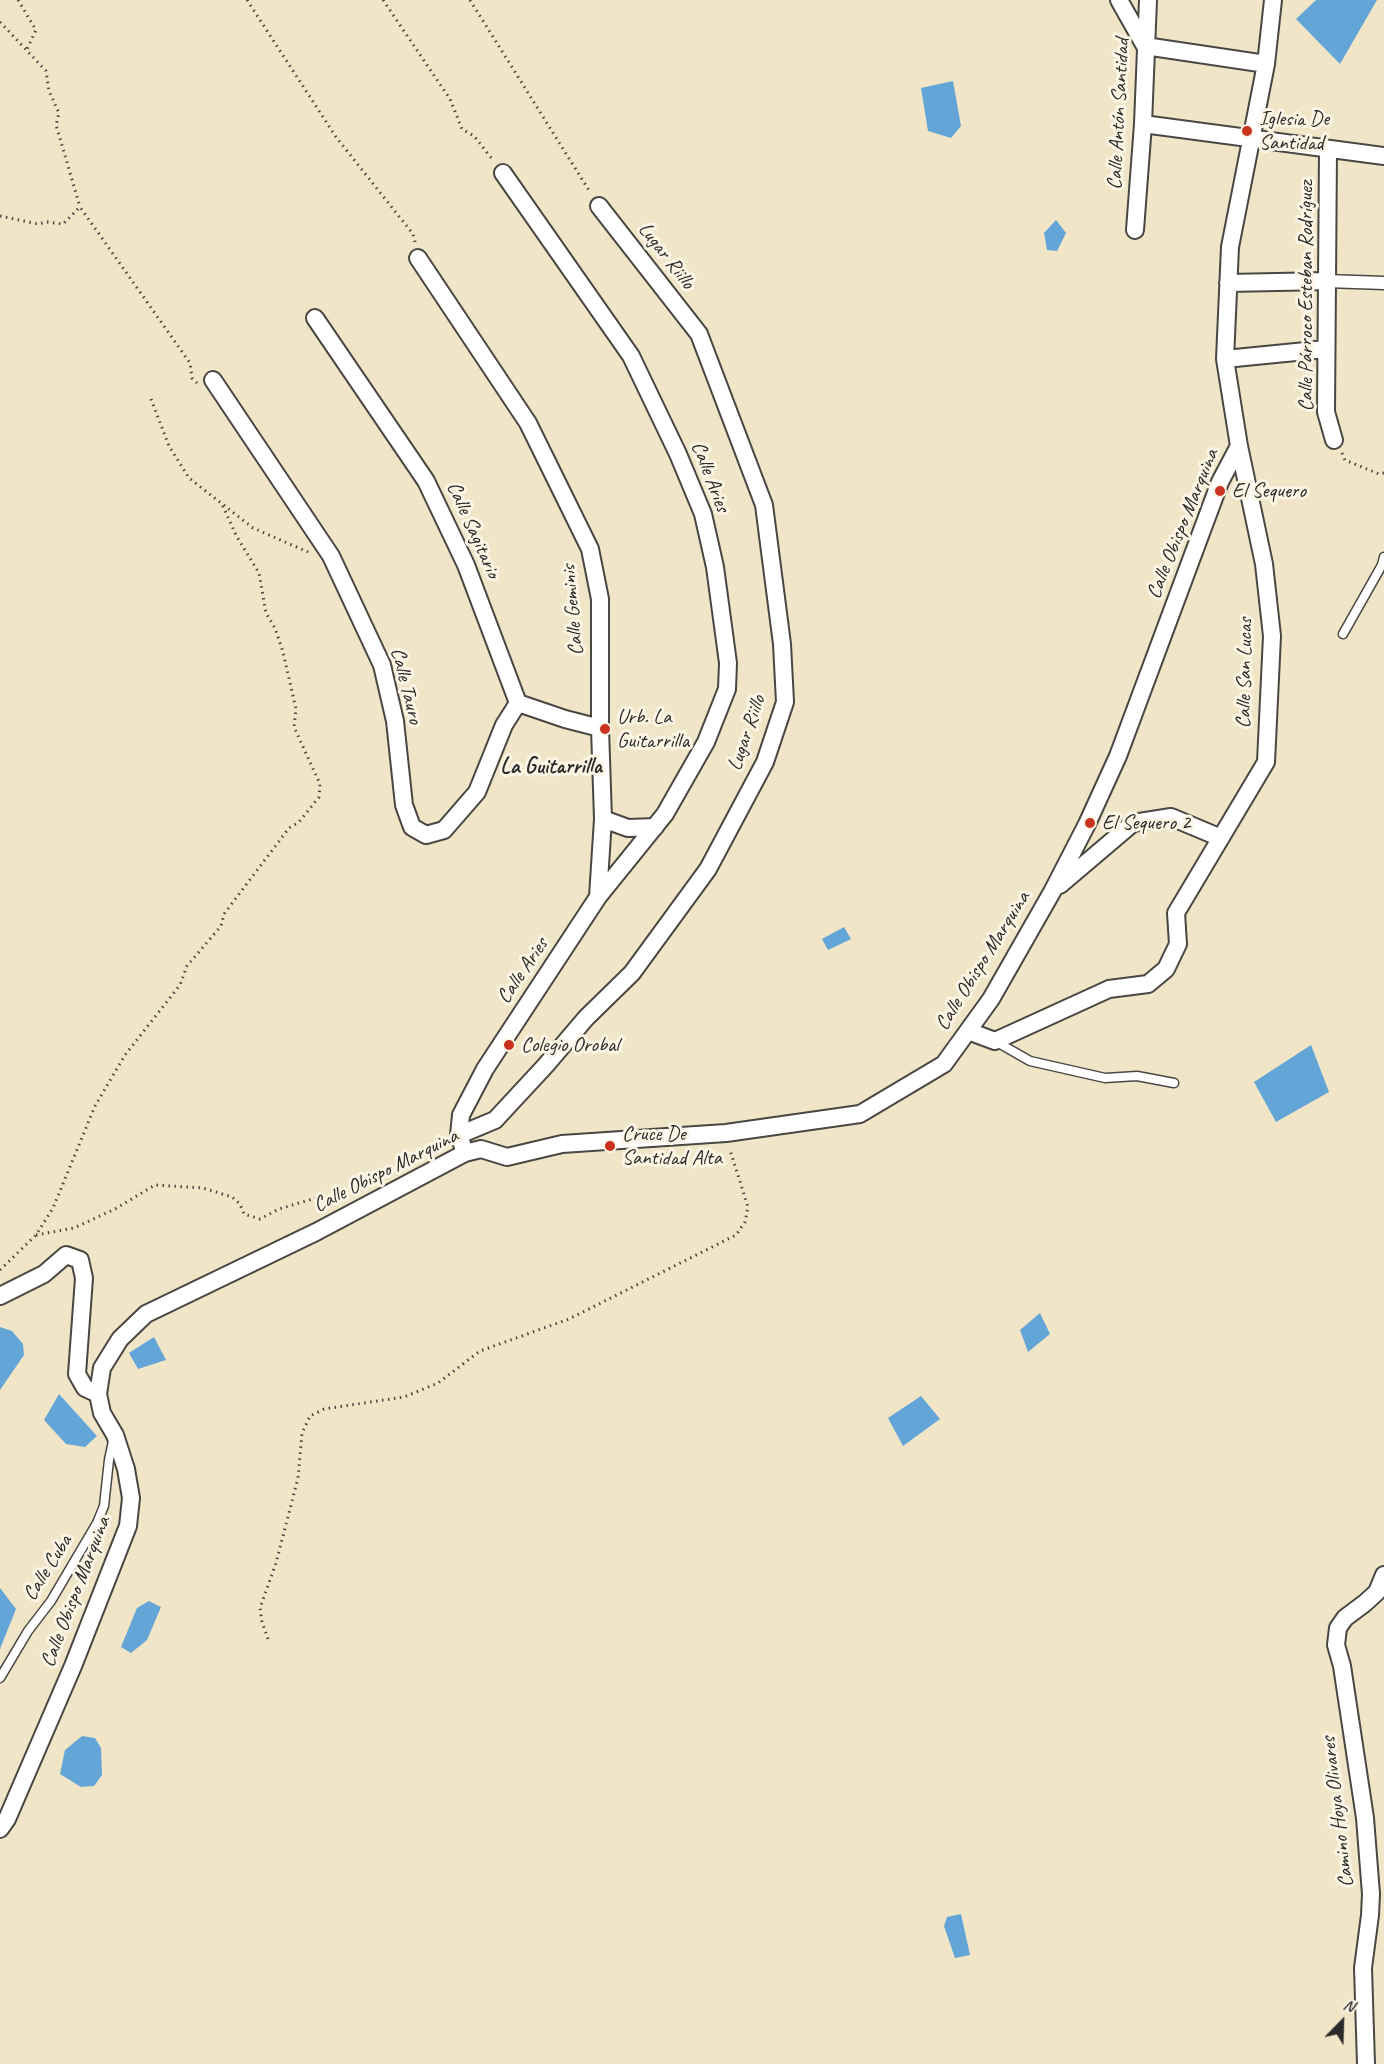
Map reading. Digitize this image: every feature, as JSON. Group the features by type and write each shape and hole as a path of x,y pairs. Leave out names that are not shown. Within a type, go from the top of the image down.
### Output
{"street":[{"path":"1119,0 1145,46 1266,64"},
{"name":"Calle Antón Santidad","path":"1135,230 1143,124 1148,0"},
{"name":"Calle San Lucas","path":"994,1041 1109,989 1148,984 1166,969 1178,944 1176,913 1266,762 1272,636 1264,564 1239,446 1225,359 1230,247 1266,64 1273,0"},
{"path":"1143,124 1384,156"},
{"name":"Calle Párroco Esteban Rodríguez","path":"1328,150 1326,412 1334,440"},
{"name":"Calle Aries","path":"459,1135 461,1115 485,1069 598,897 665,814 706,742 727,689 728,663 715,567 703,514 678,454 631,356 503,173"},
{"name":"Lugar Riillo","path":"459,1135 495,1120 586,1018 632,973 708,869 765,762 784,702 782,644 764,505 699,334 599,206"},
{"name":"Calle Geminis","path":"418,258 528,423 590,549 600,599 603,819 598,897"},
{"path":"1228,283 1326,281 1384,283"},
{"name":"Calle Sagitario","path":"315,318 426,481 466,565 518,703"},
{"path":"1225,359 1326,349"},
{"name":"Calle Tauro","path":"206,383 331,556 382,665 394,721 404,805 412,827 426,835 444,830 477,792 504,724 518,703"},
{"name":"Calle Obispo Marquina","path":"4,1824 73,1666 128,1527 131,1498 126,1468 115,1435 102,1413 98,1394 102,1368 120,1339 146,1314 316,1232 465,1153 481,1149 507,1157 562,1144 726,1133 860,1114 944,1064 991,999 1052,892 1087,824 1118,756 1220,483 1239,446"},
{"path":"518,703 600,728"},
{"path":"1052,892 1133,824 1171,817 1221,838"},
{"path":"603,819 628,828 655,827"},
{"path":"968,1031 994,1041"},
{"path":"459,1135 465,1153"},
{"path":"0,1296 44,1274 66,1255 80,1260 84,1278 77,1374 85,1388 98,1394"},
{"name":"Camino Hoya Olivares","path":"1366,2064 1363,1968 1371,1894 1365,1818 1342,1666 1336,1645 1338,1628 1345,1617 1377,1592 1384,1575"}],"lane":[{"path":"1343,634 1382,565 1384,557"},
{"path":"994,1041 1030,1061 1105,1078 1137,1076 1174,1083"},
{"name":"Calle Cuba","path":"0,1678 28,1631 51,1601 96,1523 104,1506 109,1460 115,1435"}],"path":[{"path":"18,0 36,30 27,49"},
{"path":"247,0 336,137 413,234 418,258"},
{"path":"383,0 450,99 462,129 474,136 503,173"},
{"path":"470,0 599,206"},
{"path":"0,22 46,71 49,91 59,113 56,125 80,207 190,363 192,378 206,383"},
{"path":"0,216 38,224 47,222 63,224 80,207"},
{"path":"151,399 169,446 189,478 253,528 302,551 331,556"},
{"path":"1334,440 1346,460 1379,474 1384,473"},
{"path":"0,1270 36,1235 53,1208 95,1106 125,1055 180,985 187,966 221,926 224,914 289,828 298,822 319,797 320,784 294,727 296,709 284,652 275,628 266,613 259,573 237,537 221,502"},
{"path":"268,1639 260,1608 276,1563 296,1489 302,1433 310,1416 324,1409 404,1397 438,1383 480,1351 569,1319 736,1235 745,1222 747,1207 726,1133"},
{"path":"36,1235 74,1228 115,1209 155,1185 203,1188 232,1197 240,1204 244,1214 260,1219 279,1209 316,1198 335,1198 349,1214"}],"water":[{"path":"1316,0 1377,0 1340,64 1296,19"},
{"path":"953,81 961,126 951,138 928,131 921,88"},
{"path":"1056,220 1066,233 1057,251 1047,250 1044,233"},
{"path":"844,927 851,939 828,950 822,939"},
{"path":"1311,1045 1329,1092 1276,1122 1254,1082"},
{"path":"1040,1313 1050,1334 1028,1352 1020,1330"},
{"path":"0,1327 12,1331 23,1344 24,1355 0,1390"},
{"path":"154,1337 166,1360 138,1369 129,1353"},
{"path":"59,1394 97,1436 85,1447 66,1444 44,1420"},
{"path":"921,1396 940,1419 903,1446 888,1418"},
{"path":"0,1588 16,1609 0,1649"},
{"path":"149,1601 161,1607 147,1640 131,1653 121,1647 137,1608"},
{"path":"82,1736 95,1738 101,1748 102,1775 94,1786 81,1787 60,1774 65,1750"},
{"path":"961,1914 970,1955 955,1958 944,1926 947,1917"}],"place":[{"name":"Iglesia De Santidad","path":"1247,131"},
{"name":"El Sequero","path":"1220,491"},
{"name":"Urb. La Guitarrilla","path":"605,729"},
{"name":"El Sequero 2","path":"1090,823"},
{"name":"Colegio Orobal","path":"509,1045"},
{"name":"Cruce De Santidad Alta","path":"610,1146"}],"district":[{"name":"La Guitarrilla","path":"551,767"}]}
